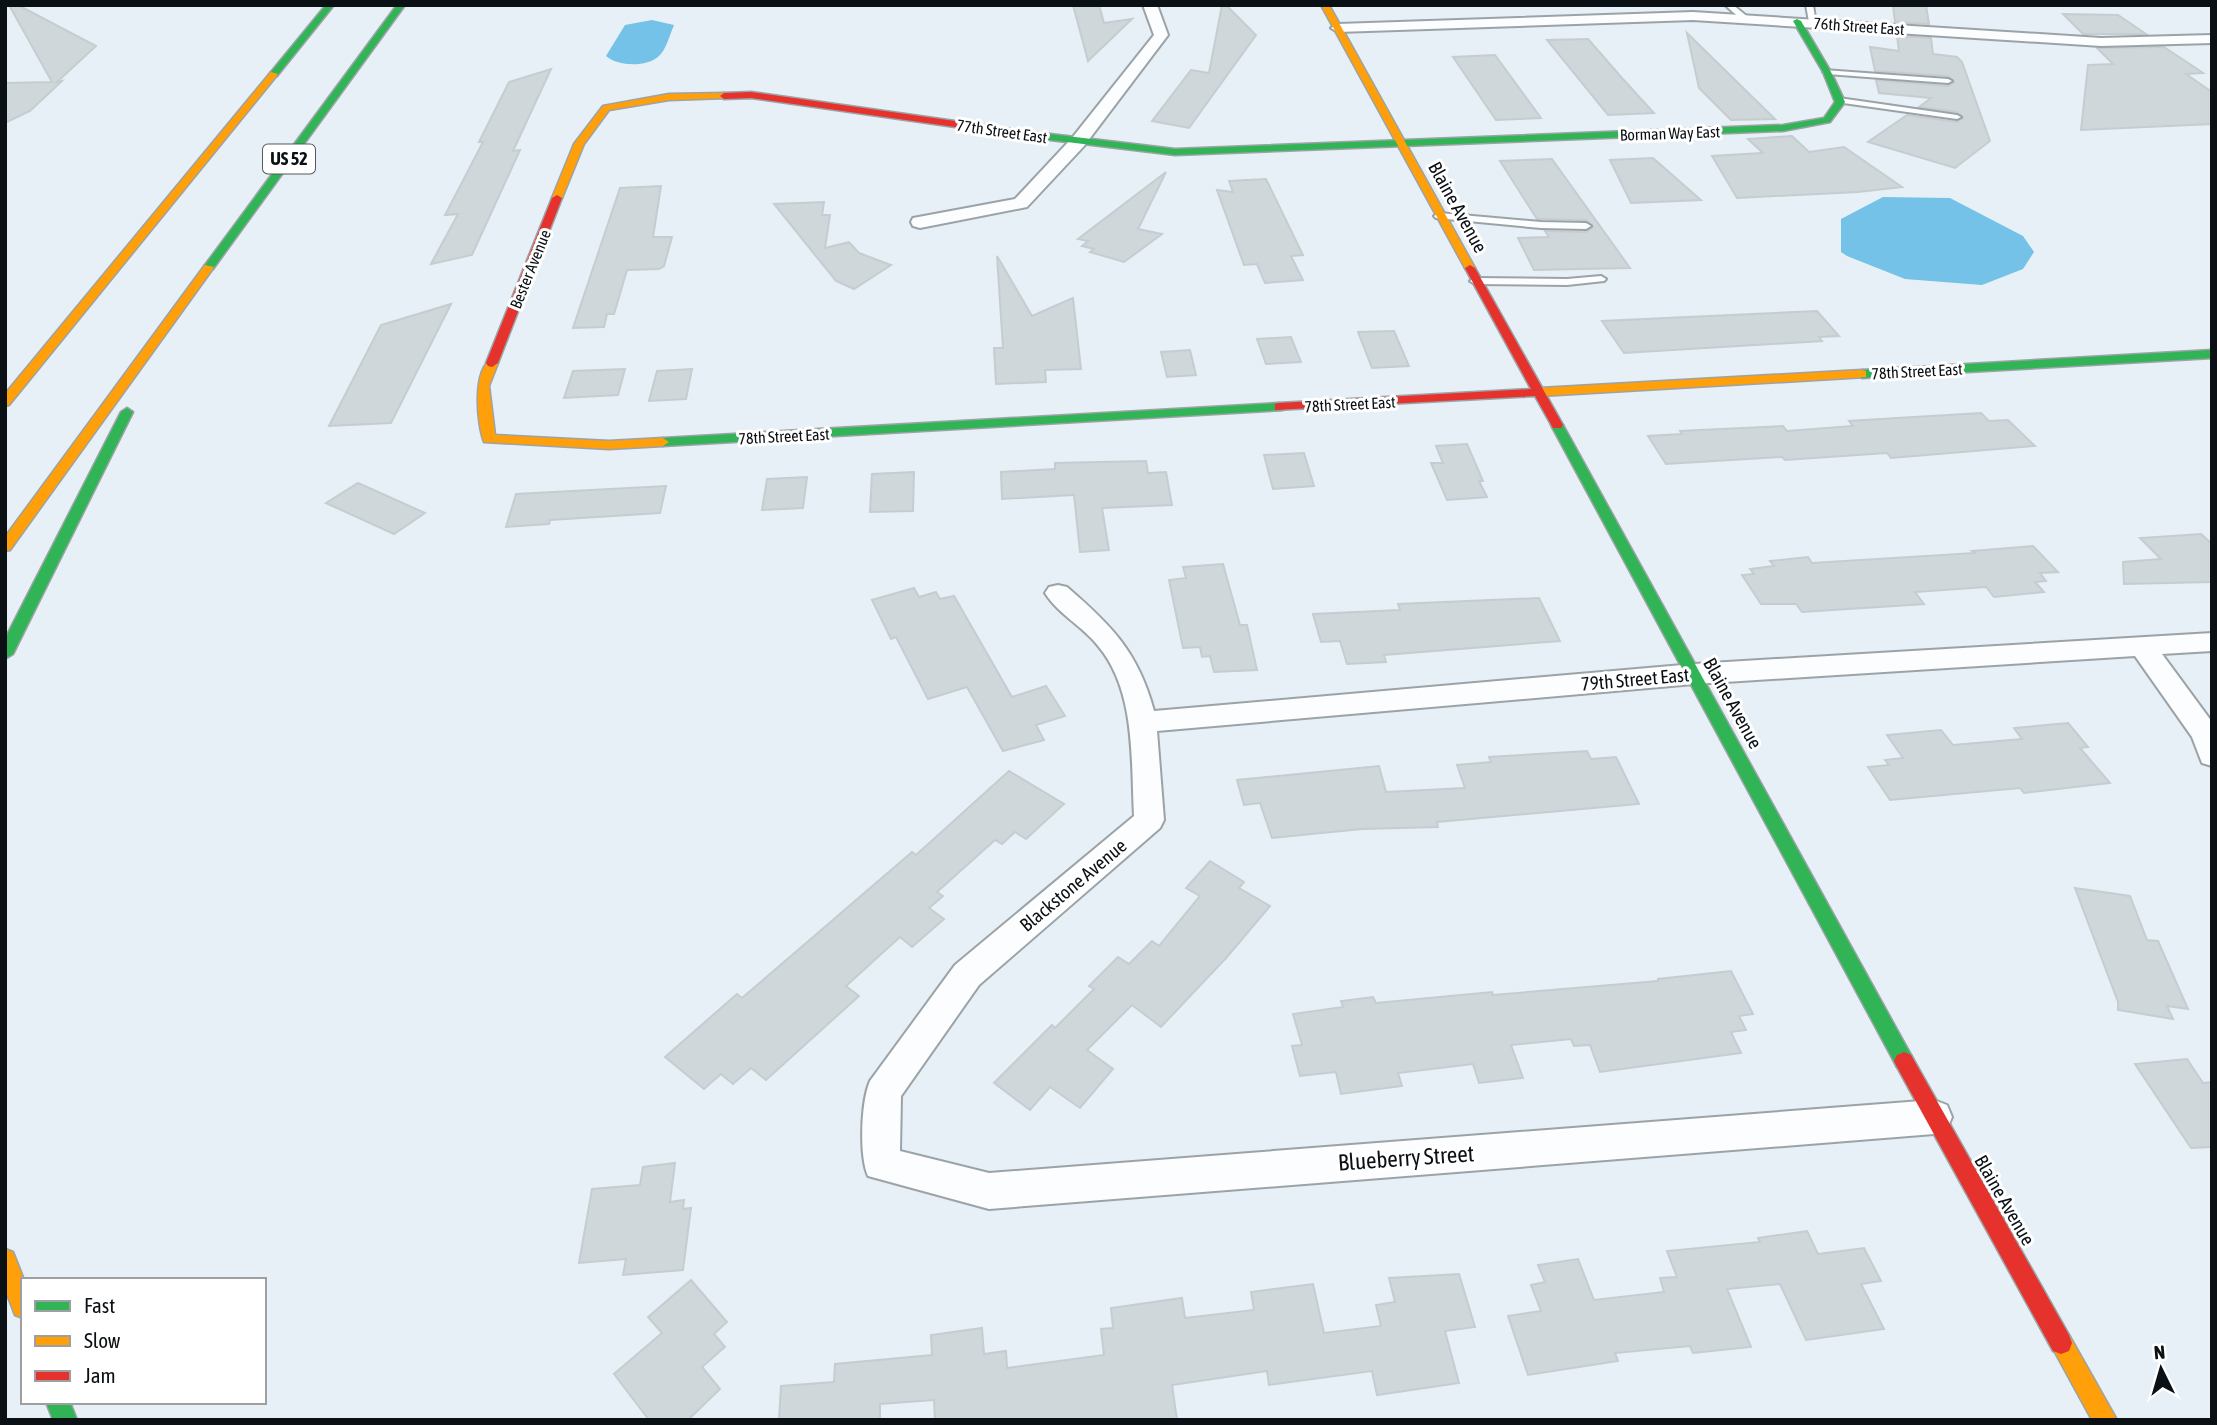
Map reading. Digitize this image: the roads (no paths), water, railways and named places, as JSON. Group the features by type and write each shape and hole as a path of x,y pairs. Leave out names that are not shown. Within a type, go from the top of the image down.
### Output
{"main road":[{"path":"5,402 330,5"},
{"name":"US 52","path":"5,547 401,5"},
{"name":"Blaine Avenue","path":"1325,5 1399,144 1694,674 1934,1118 2105,1420"},
{"path":"1805,21 1839,100"},
{"name":"77th Street East","path":"606,108 668,97 751,95 1077,142 1175,152 1399,144"},
{"name":"Borman Way East","path":"1399,144 1783,128 1827,120 1839,100"},
{"name":"Bester Avenue","path":"489,439 483,386 579,144 606,108"},
{"path":"5,376 120,262"},
{"path":"5,654 177,312"},
{"name":"78th Street East","path":"489,439 609,446 2212,354"},
{"path":"5,1260 21,1302"}],"street":[{"path":"920,222 1021,203 1077,142 1161,35 1150,5"},
{"name":"76th Street East","path":"1338,28 1693,16 1805,21 2101,42 2212,39"},
{"name":"Blackstone Avenue","path":"881,1164 883,1092 967,975 1149,820 1142,722 1127,670 1116,649 1058,593"},
{"name":"79th Street East","path":"1142,722 1694,674 2212,642"},
{"path":"2143,647 2205,734 2212,755"},
{"name":"Blueberry Street","path":"881,1164 989,1191 1934,1118"}],"lane":[{"path":"1728,5 1745,18"},
{"path":"1805,21 1808,5"},
{"path":"1827,72 1948,81"},
{"path":"1839,100 1957,117"},
{"path":"1439,216 1586,226"},
{"path":"1475,281 1567,282 1601,279"}],"water":[{"path":"652,20 674,25 659,56 647,62 632,64 617,62 606,56 625,25"},
{"path":"1883,197 1950,198 2023,236 2034,252 2023,269 1982,285 1905,279 1841,252 1841,219"}]}
